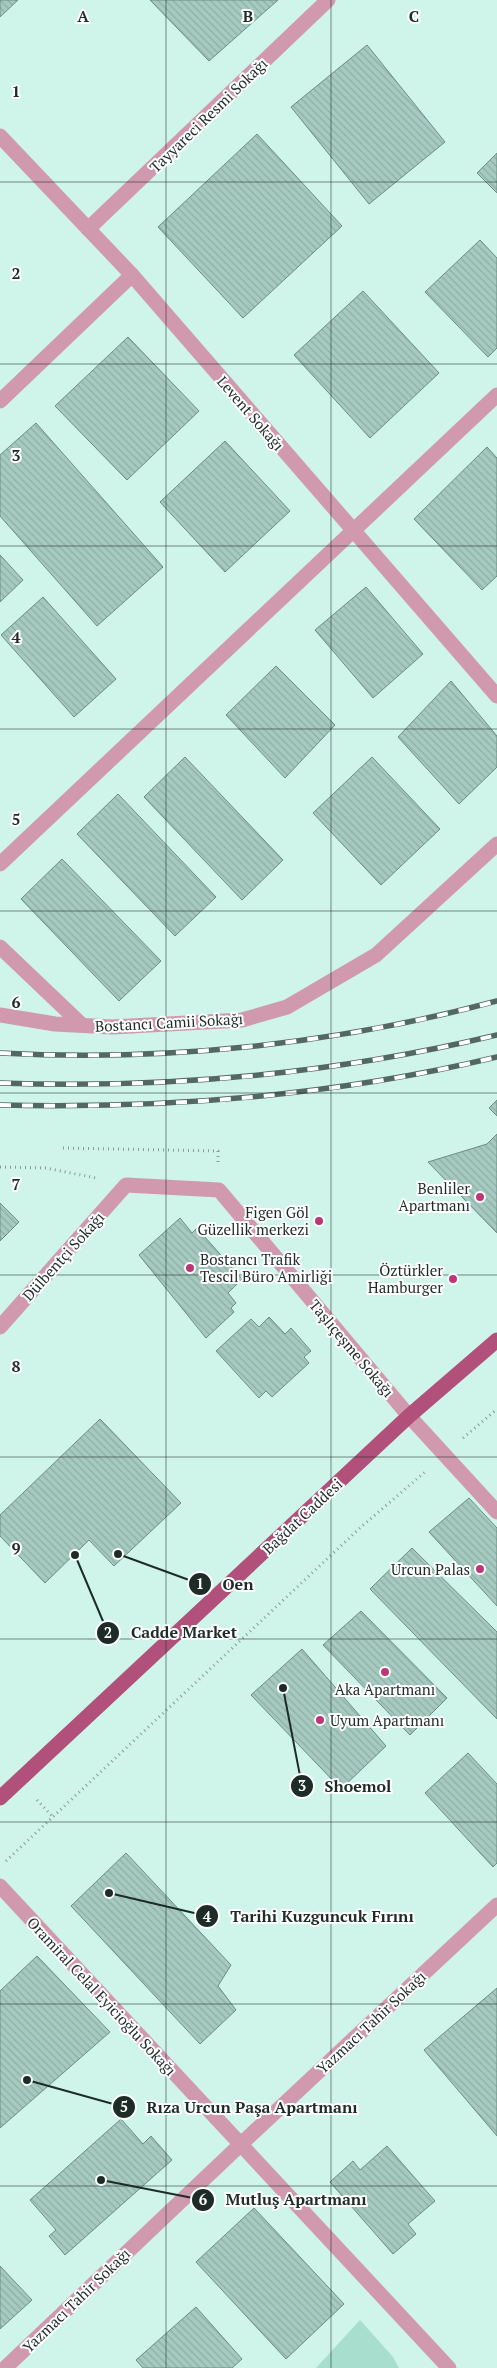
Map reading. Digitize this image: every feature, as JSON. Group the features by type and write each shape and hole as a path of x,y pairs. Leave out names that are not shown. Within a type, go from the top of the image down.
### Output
{"main road":[{"name":"Bağdat Caddesi","path":"0,1798 409,1416 497,1340"}],"street":[{"name":"Tayyareci Resmi Sokağı","path":"88,229 328,0"},
{"name":"Levent Sokağı","path":"0,136 132,276 497,696"},
{"path":"0,401 132,276"},
{"path":"0,864 497,395"},
{"name":"Bostancı Camii Sokağı","path":"0,1015 55,1024 112,1027 242,1020 286,1008 376,955 497,844"},
{"path":"0,947 82,1025"},
{"path":"126,1185 220,1190"},
{"name":"Dülbentçi Sokağı","path":"0,1327 126,1185"},
{"name":"Taşlıçeşme Sokağı","path":"220,1190 409,1416 497,1512"},
{"name":"Oramiral Celal Eyicioğlu Sokağı","path":"0,1886 449,2368"},
{"name":"Yazmacı Tahir Sokağı","path":"5,2368 497,1905"}],"path":[{"path":"63,1148 218,1151 220,1190"},
{"path":"0,1167 46,1168 126,1185"},
{"path":"0,1866 361,1527 497,1409"}],"green space":[{"path":"360,2320 393,2357 399,2368 316,2368"}],"building":[{"path":"0,0 18,0 0,17"},
{"path":"150,0 278,0 209,61"},
{"path":"367,45 445,142 369,204 291,107"},
{"path":"257,134 342,226 243,318 158,227"},
{"path":"497,153 497,193 477,173"},
{"path":"480,240 497,258 497,348 488,357 425,292"},
{"path":"363,291 439,373 370,438 294,355"},
{"path":"128,337 199,411 127,480 55,406"},
{"path":"36,423 163,567 97,626 0,516 0,455"},
{"path":"225,441 290,511 225,572 160,502"},
{"path":"487,447 497,458 497,576 482,590 414,519"},
{"path":"0,555 23,580 0,602"},
{"path":"366,587 423,654 373,698 315,630"},
{"path":"43,597 116,679 74,717 1,635"},
{"path":"276,666 335,725 285,778 226,715"},
{"path":"451,681 497,736 497,767 459,804 398,737"},
{"path":"185,757 283,860 242,900 144,797"},
{"path":"372,757 440,829 381,885 313,813"},
{"path":"118,794 216,897 175,936 77,834"},
{"path":"62,859 161,961 119,1001 21,899"},
{"path":"497,1100 497,1116 489,1108"},
{"name":"Benliler Apartmanı","path":"497,1134 497,1233 428,1162 487,1144"},
{"path":"0,1203 19,1222 0,1241"},
{"path":"180,1218 192,1233 197,1228 242,1279 228,1293 236,1303 231,1308 234,1312 206,1338 139,1255"},
{"path":"269,1317 285,1334 291,1328 311,1351 304,1357 309,1363 272,1397 266,1391 259,1398 216,1351 251,1319 259,1327"},
{"path":"100,1419 181,1503 114,1566 89,1540 45,1583 0,1536 0,1515"},
{"name":"Urcun Palas","path":"469,1498 497,1528 497,1606 429,1532"},
{"path":"412,1548 497,1632 497,1719 370,1589"},
{"name":"Aka Apartmanı","path":"361,1611 447,1698 410,1735 323,1645"},
{"name":"Uyum Apartmanı","path":"302,1649 386,1746 341,1789 251,1695"},
{"path":"468,1753 497,1784 497,1863 493,1867 425,1793"},
{"path":"126,1853 231,1965 218,1986 236,2010 200,2044 71,1906"},
{"path":"37,1956 110,2032 0,2128 0,1991"},
{"path":"497,1988 497,2136 424,2050"},
{"path":"121,2119 143,2144 151,2136 172,2160 65,2255 49,2236 56,2230 30,2200"},
{"path":"387,2146 435,2201 408,2224 416,2234 393,2254 330,2182 353,2161 360,2170"},
{"path":"254,2208 344,2304 286,2359 196,2262"},
{"path":"0,2266 32,2300 0,2329"},
{"path":"196,2307 242,2359 232,2368 143,2368 136,2360"}],"railway":[{"path":"0,1053 125,1055 251,1047 375,1029 497,1001"},
{"path":"0,1083 126,1084 250,1076 374,1060 436,1049 497,1035"},
{"path":"0,1105 126,1105 250,1097 374,1082 497,1057"}],"place":[{"name":"Benliler Apartmanı","path":"480,1197"},
{"name":"Figen Göl Güzellik merkezi","path":"319,1221"},
{"name":"Bostancı Trafik Tescil Büro Amirliği","path":"190,1268"},
{"name":"Öztürkler Hamburger","path":"453,1279"},
{"name":"Oen","path":"118,1554"},
{"name":"Cadde Market","path":"75,1555"},
{"name":"Urcun Palas","path":"480,1569"},
{"name":"Aka Apartmanı","path":"385,1672"},
{"name":"Shoemol","path":"283,1688"},
{"name":"Uyum Apartmanı","path":"320,1720"},
{"name":"Tarihi Kuzguncuk Fırını","path":"109,1893"},
{"name":"Rıza Urcun Paşa Apartmanı","path":"27,2080"},
{"name":"Mutluş Apartmanı","path":"101,2180"}]}
